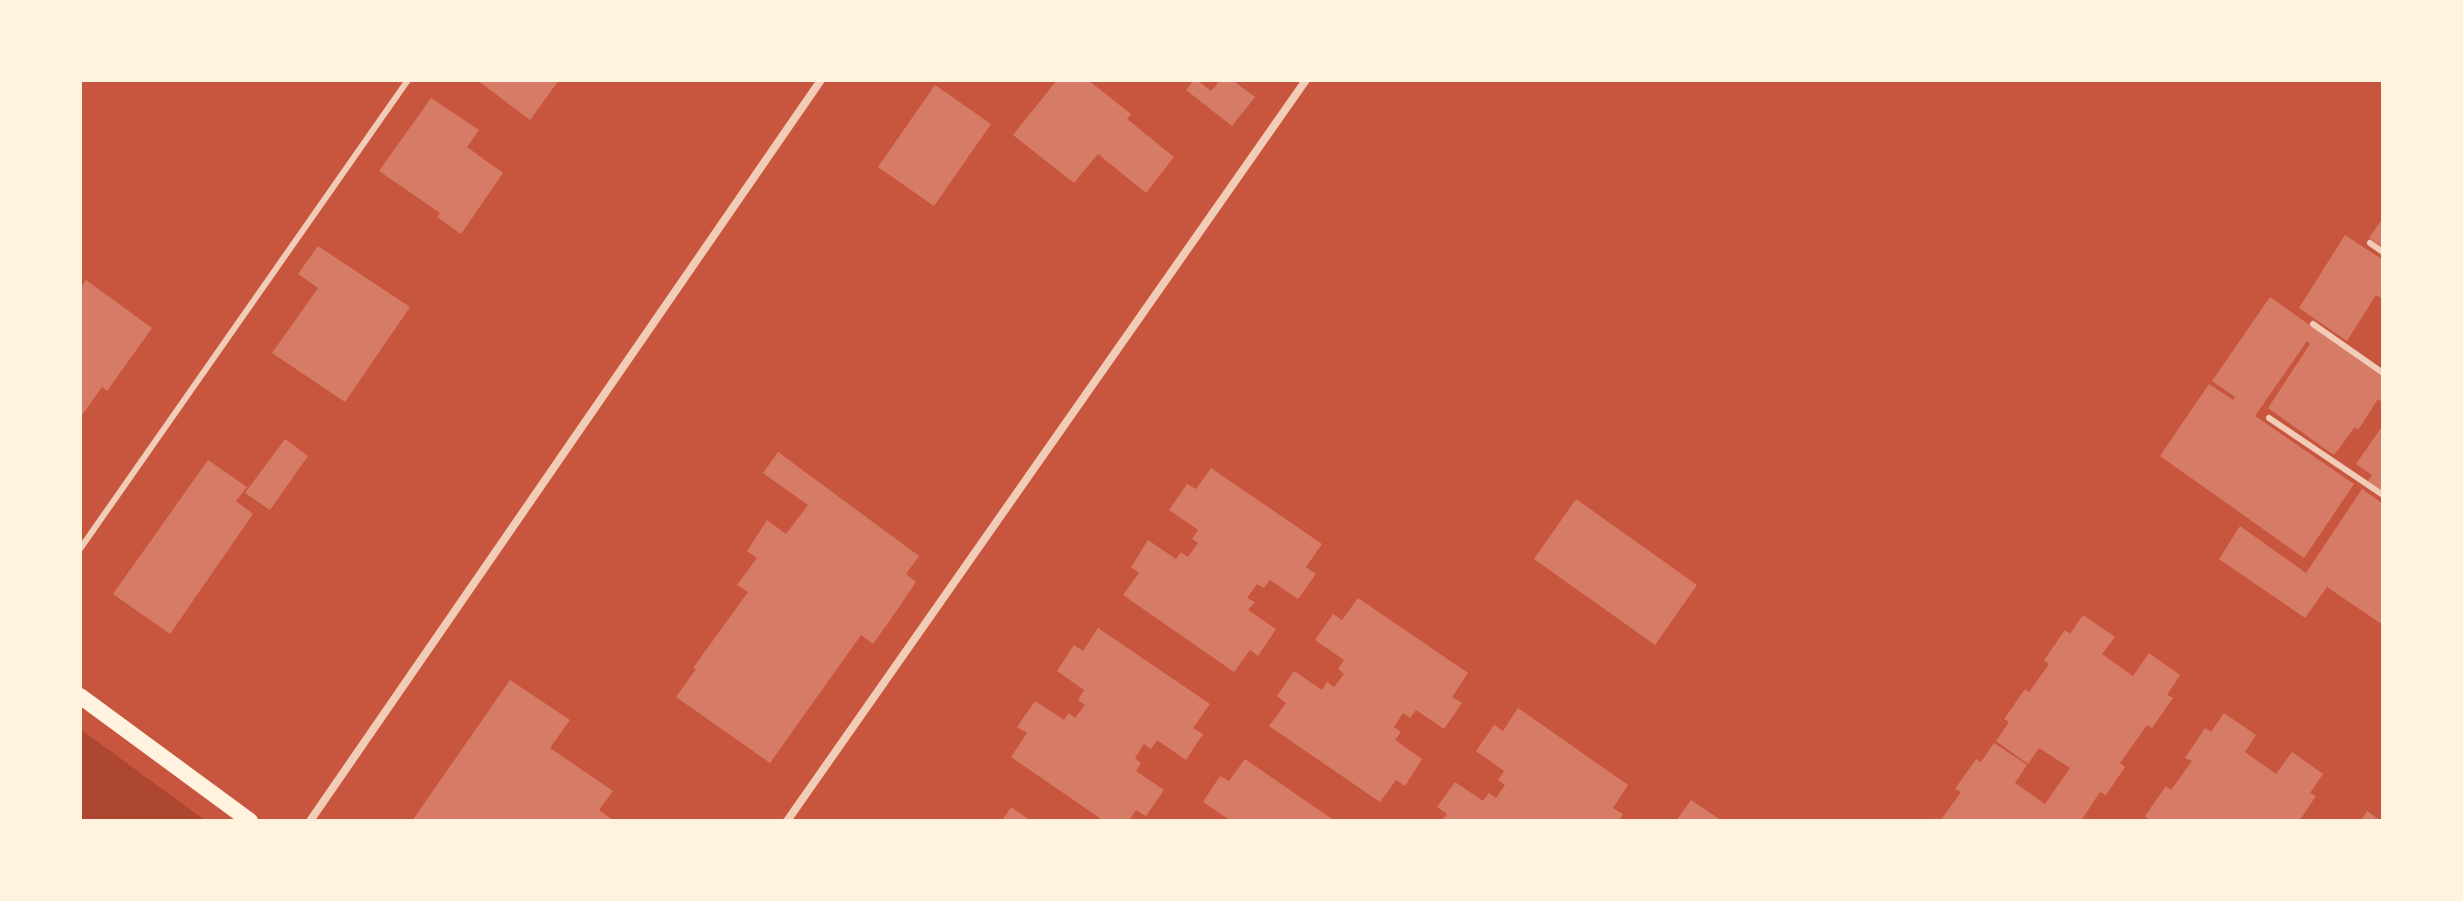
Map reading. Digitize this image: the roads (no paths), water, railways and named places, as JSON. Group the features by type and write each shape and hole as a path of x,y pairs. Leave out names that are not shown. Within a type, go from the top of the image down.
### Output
{"main road":[{"path":"80,696 250,821"}],"street":[{"path":"310,821 821,80"},
{"path":"787,821 1306,80"}],"lane":[{"path":"80,549 408,80"},
{"path":"2370,243 2383,252"},
{"path":"2313,324 2383,373"},
{"path":"2269,418 2383,495"}]}
